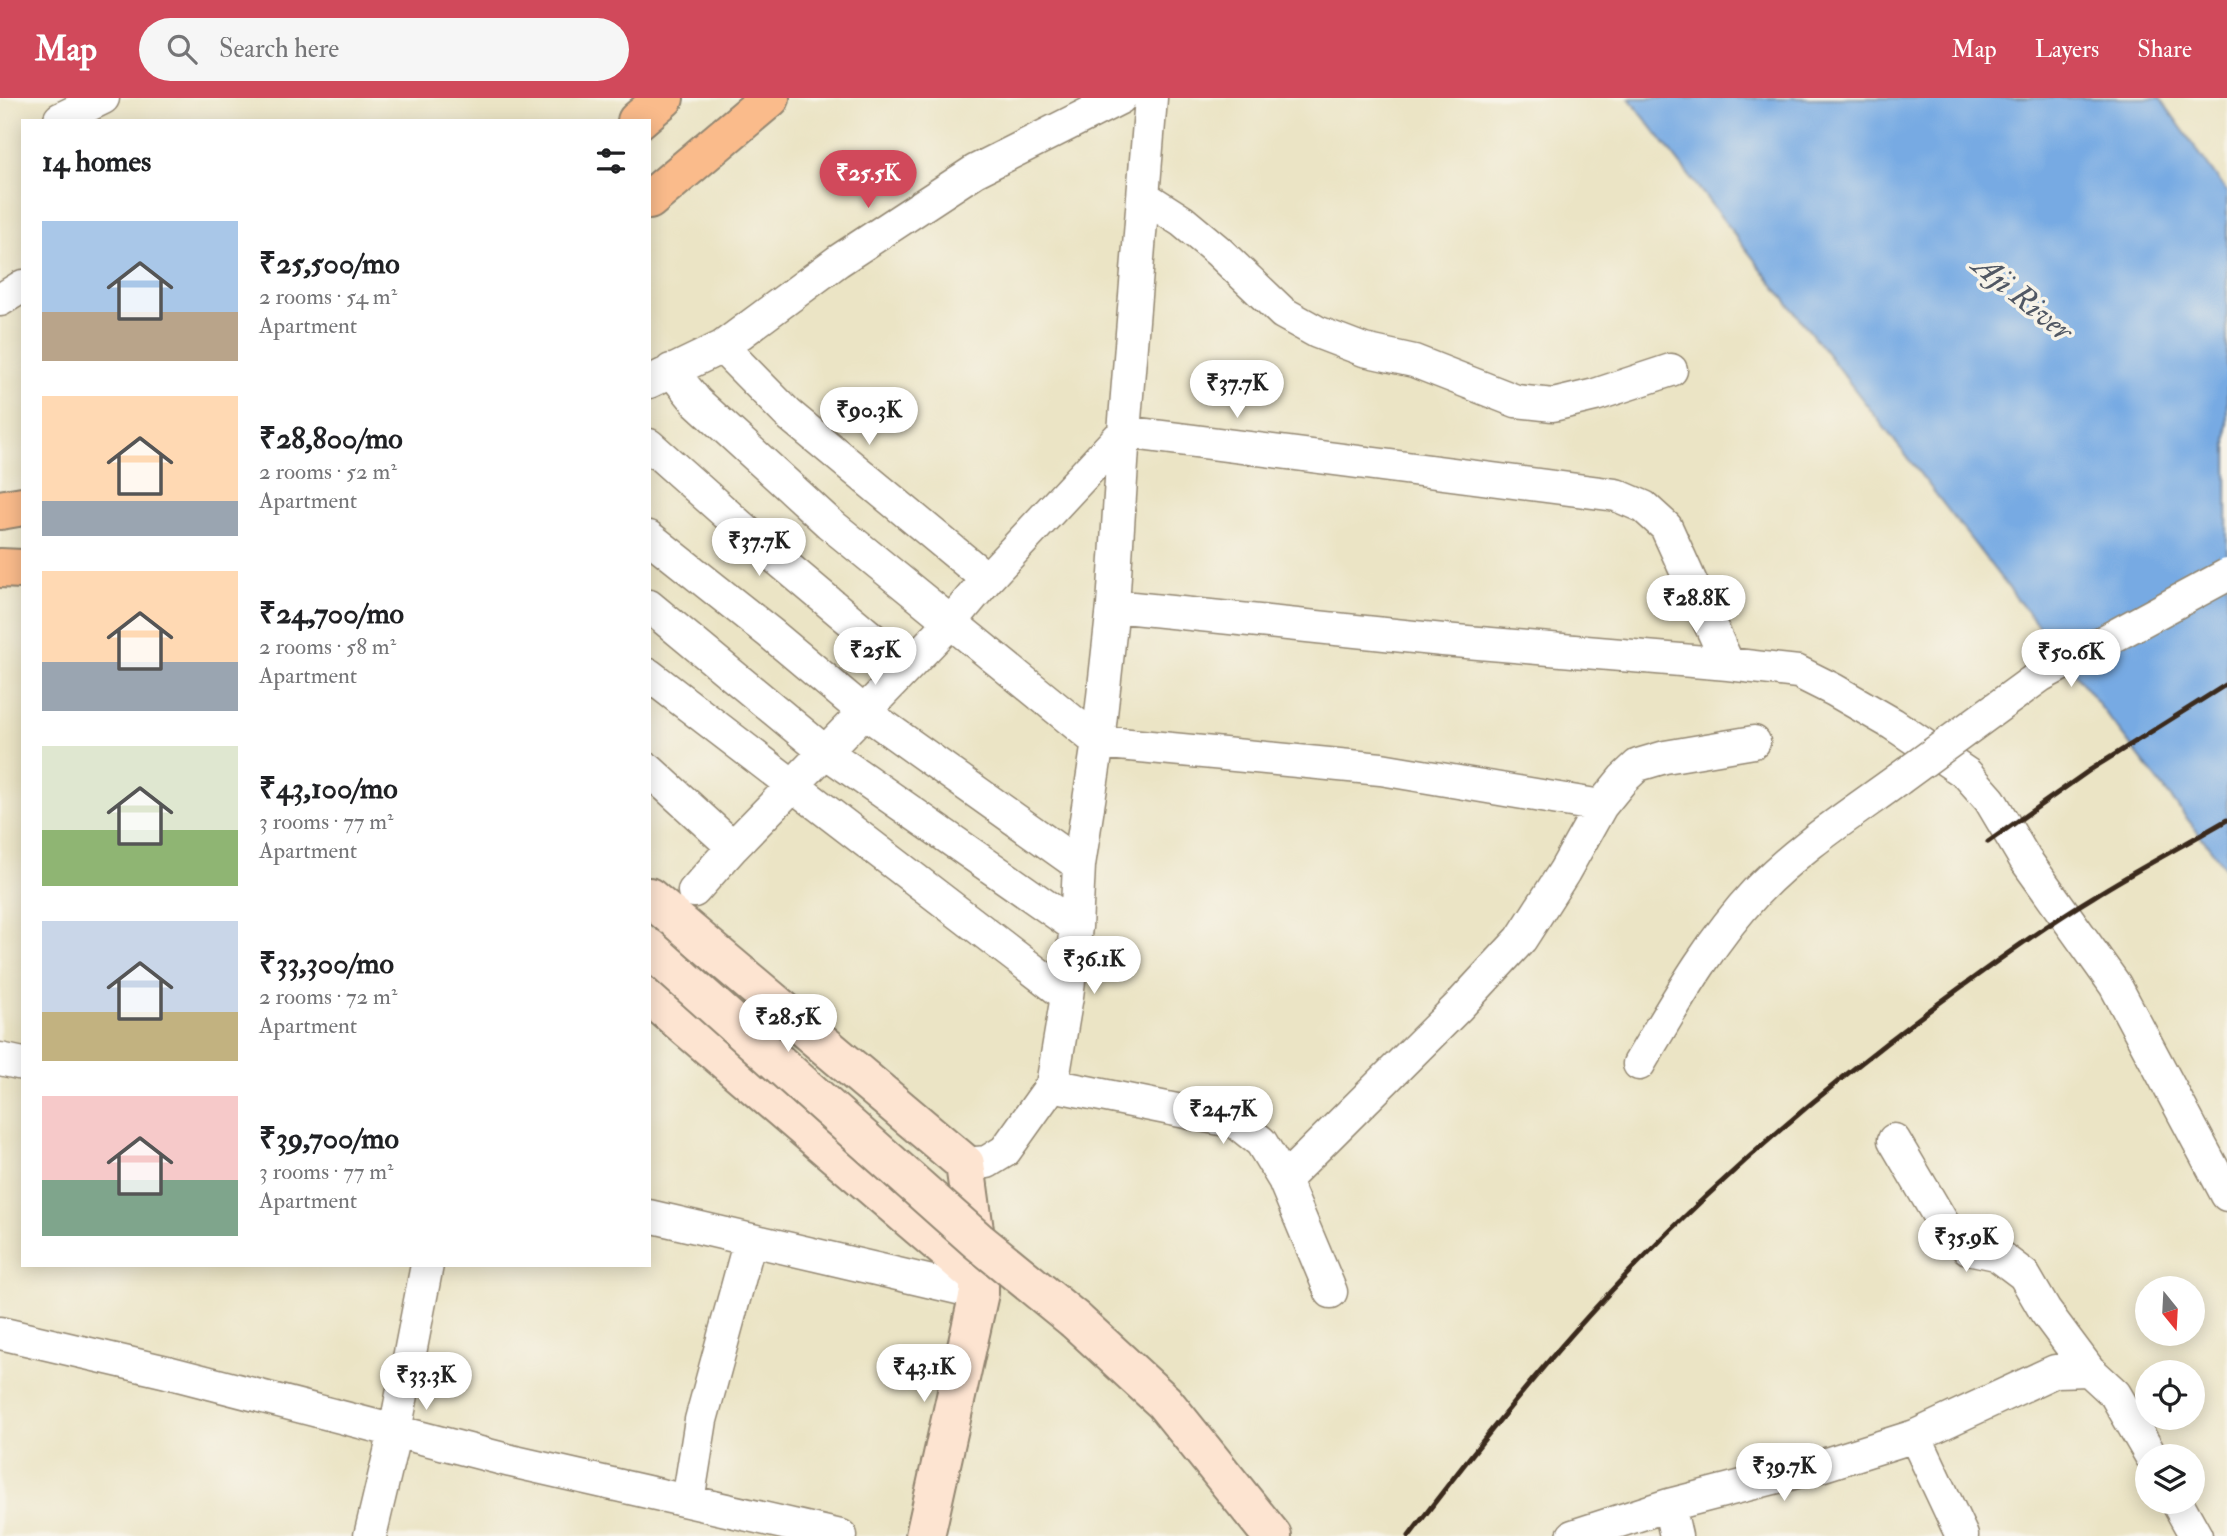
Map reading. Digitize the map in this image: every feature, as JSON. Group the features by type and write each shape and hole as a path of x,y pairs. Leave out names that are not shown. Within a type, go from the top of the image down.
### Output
{"main road":[{"path":"639,119 664,98"},
{"path":"651,198 770,98"},
{"path":"0,510 21,506"},
{"path":"0,568 21,569"}],"street":[{"path":"56,113 103,98"},
{"path":"1120,98 975,171 838,261 722,347 660,376 697,402 829,523 1098,741 1381,769 1601,806"},
{"path":"965,1164 986,1162 1005,1151 1052,1085 1076,927 1079,865 1098,741 1114,606 1124,432 1150,98"},
{"path":"1143,196 1182,220 1283,313 1317,332 1364,350 1414,361 1516,401 1553,405 1595,395 1671,370"},
{"path":"0,300 21,287"},
{"path":"722,347 788,414 987,579"},
{"path":"694,891 733,846 951,622 987,579 1124,432"},
{"path":"1124,432 1625,499 1644,507 1666,527 1728,664"},
{"path":"651,447 775,557 906,667"},
{"path":"651,539 863,711 1079,865"},
{"path":"1639,1064 1706,956 1757,891 1833,827 2040,676 2227,575"},
{"path":"1114,606 1443,640 1798,672 1893,724 1967,774 1990,800 2025,859 2115,985 2227,1195"},
{"path":"651,608 824,751 1076,927"},
{"path":"651,677 1067,996"},
{"path":"1284,1180 1458,1007 1521,939 1564,872 1601,806 1638,765 1665,757 1754,742"},
{"path":"651,772 733,846"},
{"path":"651,899 965,1164 979,1286 925,1536"},
{"path":"651,950 978,1241 1075,1320 1164,1402 1272,1536"},
{"path":"651,997 979,1286"},
{"path":"0,1059 21,1064"},
{"path":"1052,1085 1236,1122 1261,1142 1284,1180 1331,1292"},
{"path":"1894,1140 1944,1225 1968,1248 1996,1254 2024,1275 2045,1311 2089,1370 2115,1394 2144,1444"},
{"path":"651,1216 750,1240 979,1286"},
{"path":"688,1501 701,1420 750,1240"},
{"path":"370,1536 395,1431 427,1267"},
{"path":"0,1334 167,1373 510,1461 841,1536"},
{"path":"1573,1536 1669,1505 1820,1466 1915,1436 2055,1371 2089,1370"},
{"path":"1915,1436 1962,1536"},
{"path":"1669,1505 1676,1536"},
{"path":"2184,1514 2196,1536"}],"water":[{"name":"Aji River","path":"1629,98 2160,98 2227,192 2227,870"}],"railway":[{"path":"1988,842 2090,770 2227,684"},
{"path":"1409,1536 1489,1433 1572,1334 1669,1231 1790,1121 1917,1019 2059,918 2227,820"}]}
